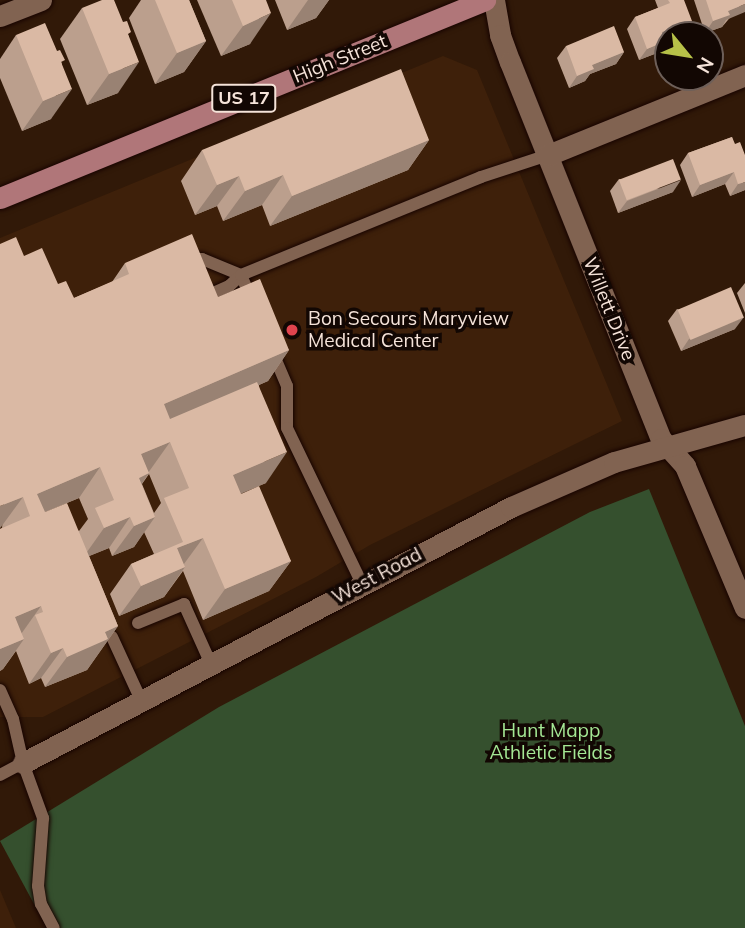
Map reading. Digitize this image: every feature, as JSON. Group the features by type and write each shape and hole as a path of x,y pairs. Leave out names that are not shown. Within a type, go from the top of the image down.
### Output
{"main road":[{"name":"High Street","path":"1,195 485,0"}],"street":[{"path":"0,16 41,0"},
{"name":"Willett Drive","path":"495,0 500,35 660,439 685,466 745,608"},
{"path":"548,155 745,75"},
{"name":"West Road","path":"23,763 511,507 614,462 745,425"}],"lane":[{"path":"187,304 229,286 241,275 481,177 548,155"},
{"path":"170,260 202,259 241,275 256,312"},
{"path":"267,337 287,386 287,428 362,584"},
{"path":"138,623 184,604 211,664"},
{"path":"112,637 141,700"},
{"path":"0,690 13,719 23,763 43,818 38,886 41,904 54,928"},
{"path":"0,775 23,763"}],"shaded area":[{"name":"Bon Secours Maryview Medical Center","path":"443,56 477,70 622,421 370,545 316,577 43,717 0,717 0,238"},
{"path":"0,890 16,928 0,928"}],"green space":[{"name":"Hunt Mapp Athletic Fields","path":"649,489 745,726 745,928 47,928 0,841 219,707 590,512"}],"building":[{"path":"102,0 114,0 123,22 127,21 131,32 128,34 139,62 109,74 82,8"},
{"path":"155,0 189,0 206,41 177,53"},
{"path":"232,0 266,0 271,13 243,26"},
{"path":"668,0 684,0 692,21 654,21 654,46 647,49 635,17 670,3"},
{"path":"706,0 745,0 745,4 728,11 730,15 713,21"},
{"path":"45,23 57,51 60,50 65,60 61,62 72,89 43,101 16,35"},
{"path":"614,26 624,52 592,65 594,69 577,76 566,46"},
{"path":"401,69 429,140 292,196 283,175 245,191 239,176 217,185 202,150"},
{"path":"732,137 735,144 740,142 745,155 745,182 738,184 734,172 700,185 688,153"},
{"path":"673,159 681,180 627,200 619,180"},
{"path":"192,234 218,297 260,279 289,350 164,404 170,419 257,382 287,452 233,475 241,494 259,486 291,561 225,589 203,538 177,548 185,567 141,586 131,564 183,542 164,498 189,488 170,442 141,454 149,473 139,478 155,517 134,526 130,517 104,528 95,508 114,500 100,467 37,494 45,512 67,503 118,626 105,632 108,639 67,657 63,648 51,653 35,615 43,612 41,606 15,617 24,639 0,649 0,529 30,516 23,497 0,506 0,244 16,237 24,256 42,248 58,284 66,281 74,298 129,274 125,263"},
{"path":"731,287 744,317 691,340 678,310"}],"place":[{"name":"Bon Secours Maryview Medical Center","path":"292,330"}]}
